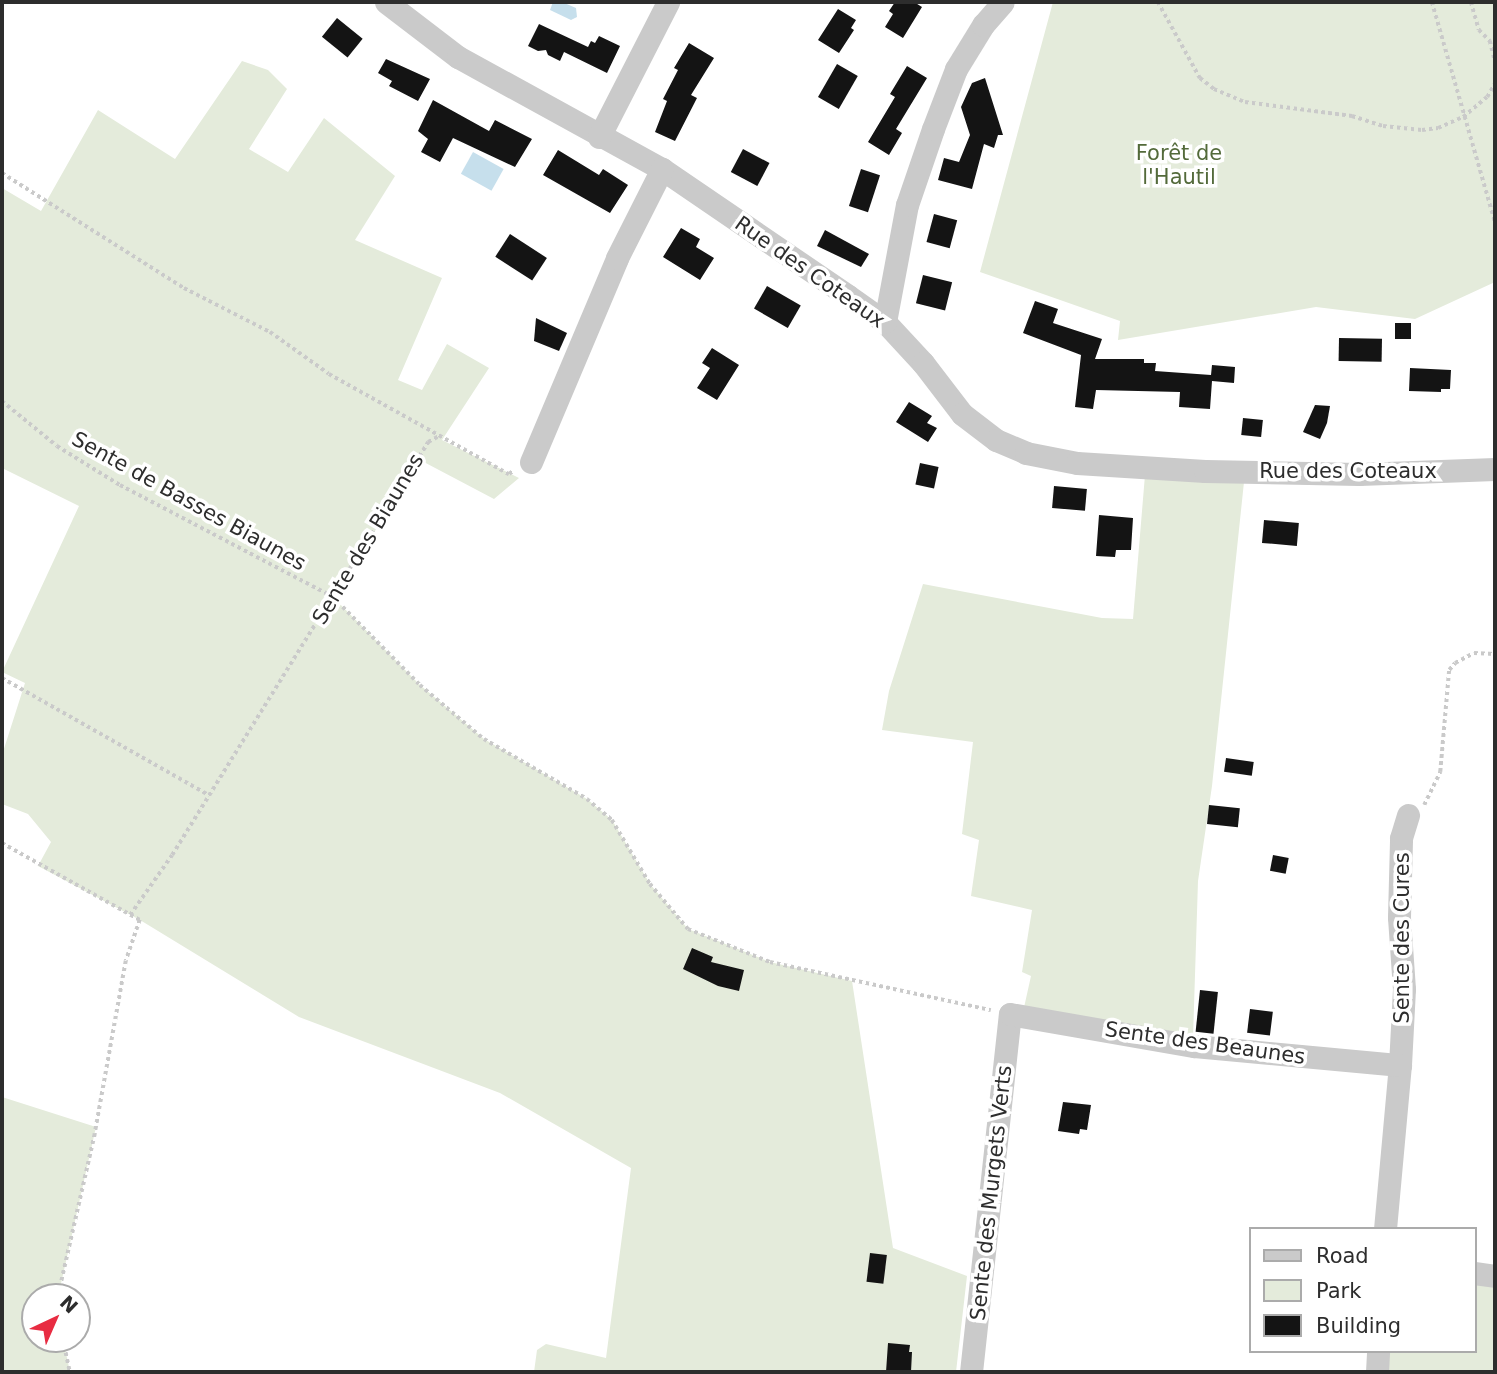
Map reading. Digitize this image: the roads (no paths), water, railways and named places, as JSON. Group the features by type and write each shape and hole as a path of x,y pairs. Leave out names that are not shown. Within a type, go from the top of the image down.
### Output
{"street":[{"name":"Rue des Coteaux","path":"386,2 458,57 662,169 885,322 923,363 962,414 996,440 1027,453 1077,463 1205,471 1359,474 1495,469"},
{"path":"600,137 667,2"},
{"path":"885,322 907,205 933,130 956,69 983,25 1003,2"},
{"path":"531,462 617,258 662,169"},
{"name":"Sente des Cures","path":"1385,1227 1400,1065 1404,989 1399,917 1401,838 1408,815"},
{"name":"Sente des Beaunes","path":"1010,1014 1194,1046 1400,1065"},
{"name":"Sente des Murgets Verts","path":"971,1372 1010,1014"},
{"path":"1476,1273 1495,1276"},
{"path":"1377,1372 1378,1353"}],"water":[{"path":"553,2 562,2 576,8 577,17 571,20 550,10"},
{"path":"473,152 504,169 491,191 461,174"}],"park label":[{"name":"Forêt de l'Hautil","path":"1179,165"}]}
